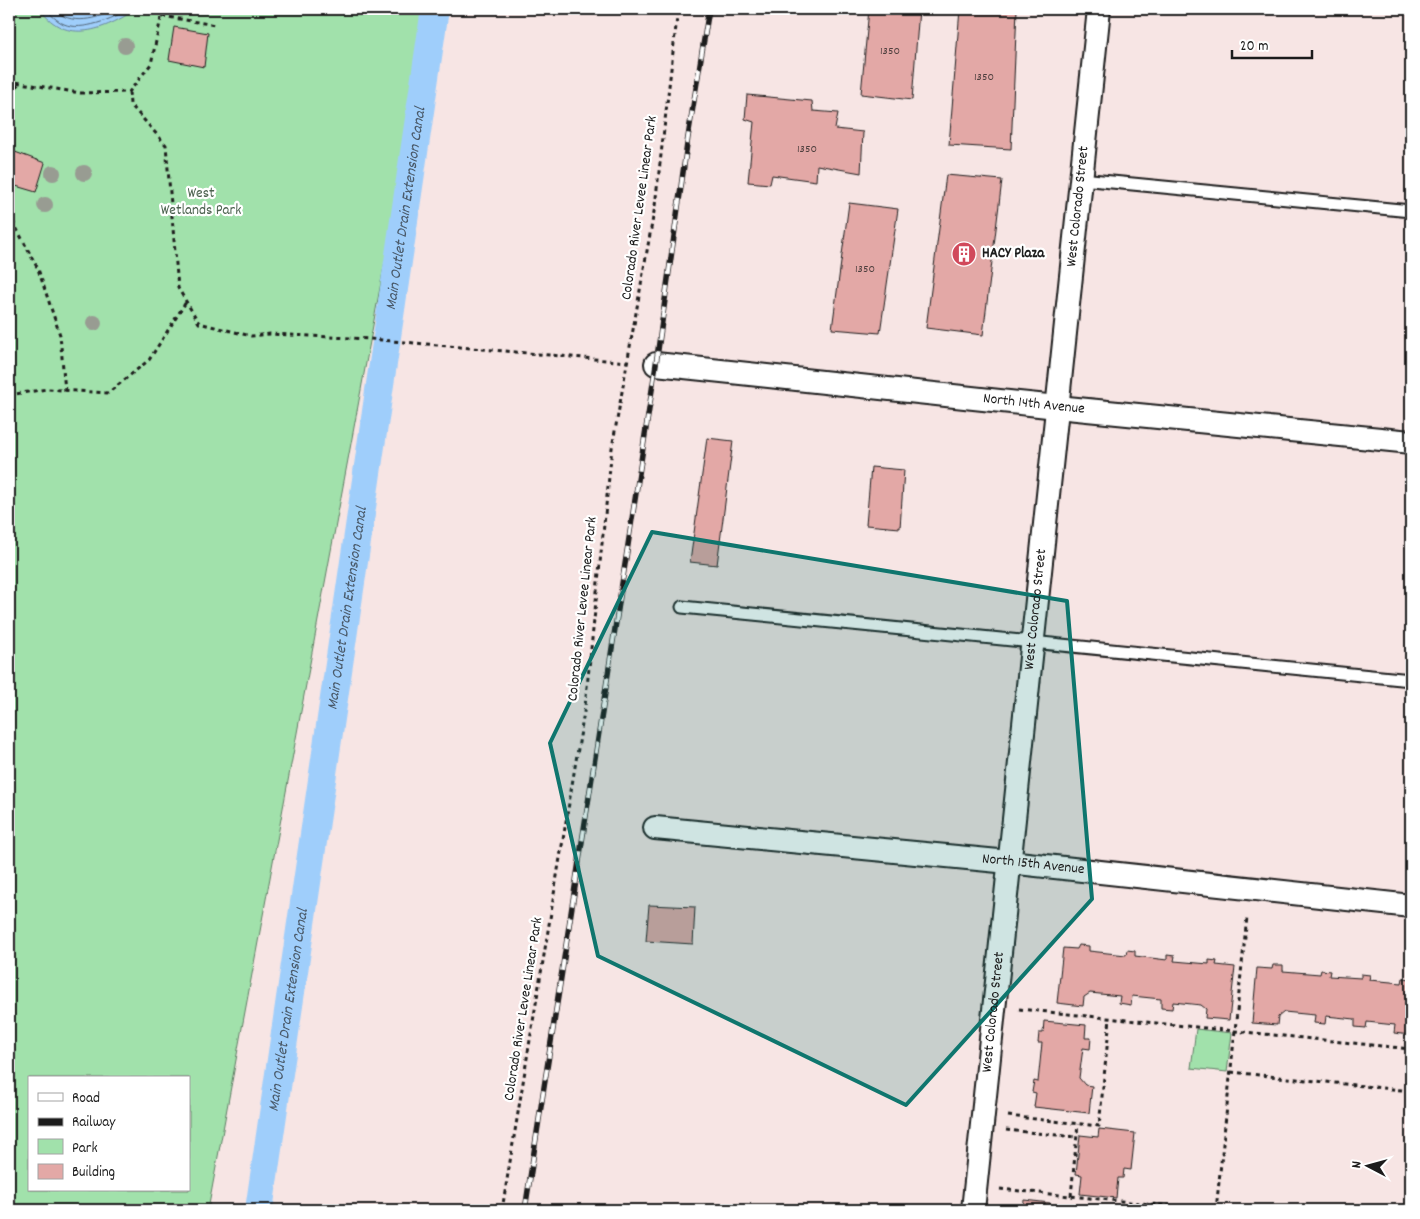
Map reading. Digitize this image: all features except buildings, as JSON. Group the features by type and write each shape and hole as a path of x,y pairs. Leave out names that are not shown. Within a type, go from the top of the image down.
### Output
{"street":[{"name":"West Colorado Street","path":"973,1210 1098,9"},
{"name":"North 14th Avenue","path":"656,364 1057,407 1411,442"},
{"name":"North 15th Avenue","path":"655,828 1009,862 1411,906"}],"lane":[{"path":"1081,179 1411,210"},
{"path":"682,607 1411,680"}],"path":[{"path":"164,9 151,64 129,92 130,104 166,145 178,288 199,323 252,336 270,334 370,339 656,364"},
{"name":"Colorado River Levee Linear Park","path":"502,1210 584,706 607,481 654,206 678,9"},
{"path":"162,16 215,25"},
{"path":"9,81 80,93 129,92"},
{"path":"9,92 21,83"},
{"path":"9,214 38,269 60,335 65,390"},
{"path":"9,395 47,389 108,393 149,360 186,302"},
{"path":"1216,1210 1247,917"},
{"path":"1016,1008 1411,1049"},
{"path":"1004,1116 1099,1126 1110,1018"},
{"path":"1231,1072 1411,1091"},
{"path":"1071,1196 1078,1124"},
{"path":"1003,1130 1077,1137"},
{"path":"997,1188 1210,1210"}],"highlighted area":[{"path":"652,532 1067,601 1092,899 906,1105 598,956 550,743"}],"green space":[{"name":"West Wetlands Park","path":"9,9 432,9 208,1210 9,1210"},
{"path":"1196,1029 1232,1033 1227,1072 1191,1068"}],"water":[{"path":"40,9 136,9 124,17 99,28 74,31 62,28 50,20"}],"waterway":[{"name":"Main Outlet Drain Extension Canal","path":"259,1210 435,9"}],"railway":[{"path":"525,1210 709,9"}],"place":[{"name":"HACY Plaza","path":"964,254"}]}
